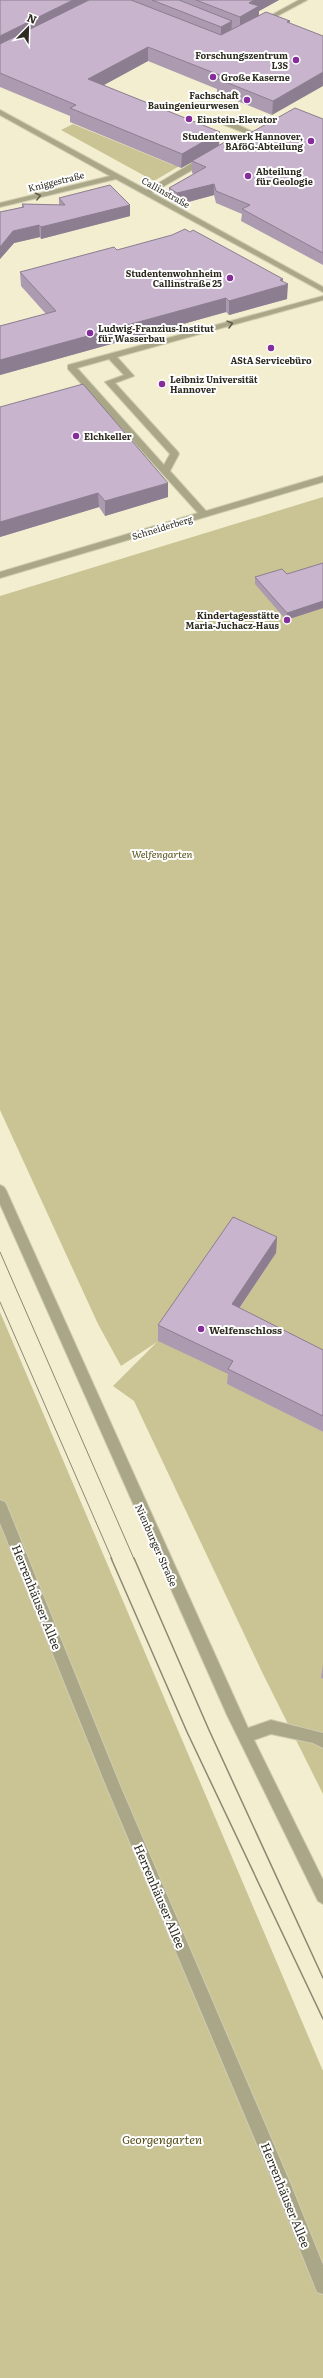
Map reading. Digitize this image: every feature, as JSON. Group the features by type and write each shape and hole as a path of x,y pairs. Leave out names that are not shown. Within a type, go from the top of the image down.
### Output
{"street":[{"path":"252,27 268,22 304,0"},
{"name":"Callinstraße","path":"0,112 323,290"},
{"path":"147,193 251,133 225,122"},
{"name":"Kniggestraße","path":"0,205 118,176"},
{"path":"204,514 166,470 71,367 323,298"},
{"path":"90,388 130,376 111,356"},
{"path":"109,382 175,454 166,470"},
{"name":"Schneiderberg","path":"0,575 323,479"},
{"name":"Nienburger Straße","path":"0,1190 244,1736 323,1896"},
{"name":"Herrenhäuser Allee","path":"0,1506 112,1783 283,2185 323,2286"},
{"path":"244,1736 271,1727 319,1739"}],"green space":[{"path":"73,124 173,165 205,146 210,148 154,181 61,130"},
{"name":"Welfengarten","path":"323,497 323,1367 262,1334 258,1339 228,1325 276,1253 233,1233 158,1340 205,1363 208,1359 235,1372 228,1384 323,1432 323,1674 321,1678 323,1679 323,1794 262,1672 134,1401 113,1386 157,1342 121,1366 98,1324 0,1110 0,596"},
{"name":"Georgengarten","path":"0,1312 323,2071 323,2378 0,2378"}],"building":[{"path":"0,0 73,0 0,36"},
{"path":"89,0 131,0 221,35 266,12 323,36 323,72 273,101 218,79 222,76 148,47 88,79 220,132 182,154 70,108 76,105 0,73 0,44"},
{"path":"152,0 179,0 232,21 221,27"},
{"path":"196,0 254,0 249,3 259,6 240,17"},
{"path":"295,108 323,119 323,253 242,209 250,205 216,191 214,184 177,193 169,188 206,167 192,161 230,139 236,141"},
{"path":"110,185 130,205 41,227 39,225 13,231 0,247 0,212 24,207 22,204 65,205 59,198"},
{"path":"185,229 190,232 193,230 283,279 280,280 288,284 229,301 226,298 0,360 0,326 56,311 20,272 114,247 117,250 172,235"},
{"path":"83,384 168,483 105,501 98,493 0,522 0,407"},
{"path":"323,563 323,601 287,613 255,577 282,569 287,574"},
{"name":"Welfenschloss","path":"233,1217 277,1237 232,1304 323,1350 323,1416 228,1369 233,1361 158,1325"}],"tram line":[{"path":"0,1252 134,1559"},
{"path":"0,1302 112,1559"},
{"path":"111,1558 187,1732 323,2019"},
{"path":"134,1558 209,1730 323,1978"}],"place":[{"name":"Forschungszentrum L3S","path":"296,60"},
{"name":"Große Kaserne","path":"213,77"},
{"name":"Fachschaft Bauingenieurwesen","path":"247,100"},
{"name":"Einstein-Elevator","path":"189,119"},
{"name":"Studentenwerk Hannover, BAföG-Abteilung","path":"311,141"},
{"name":"Abteilung für Geologie","path":"248,176"},
{"name":"Studentenwohnheim Callinstraße 25","path":"230,278"},
{"name":"Ludwig-Franzius-Institut für Wasserbau","path":"90,333"},
{"name":"AStA Servicebüro","path":"271,348"},
{"name":"Leibniz Universität Hannover","path":"162,384"},
{"name":"Elchkeller","path":"76,436"},
{"name":"Kindertagesstätte Maria-Juchacz-Haus","path":"287,620"},
{"name":"Welfenschloss","path":"201,1329"}]}
